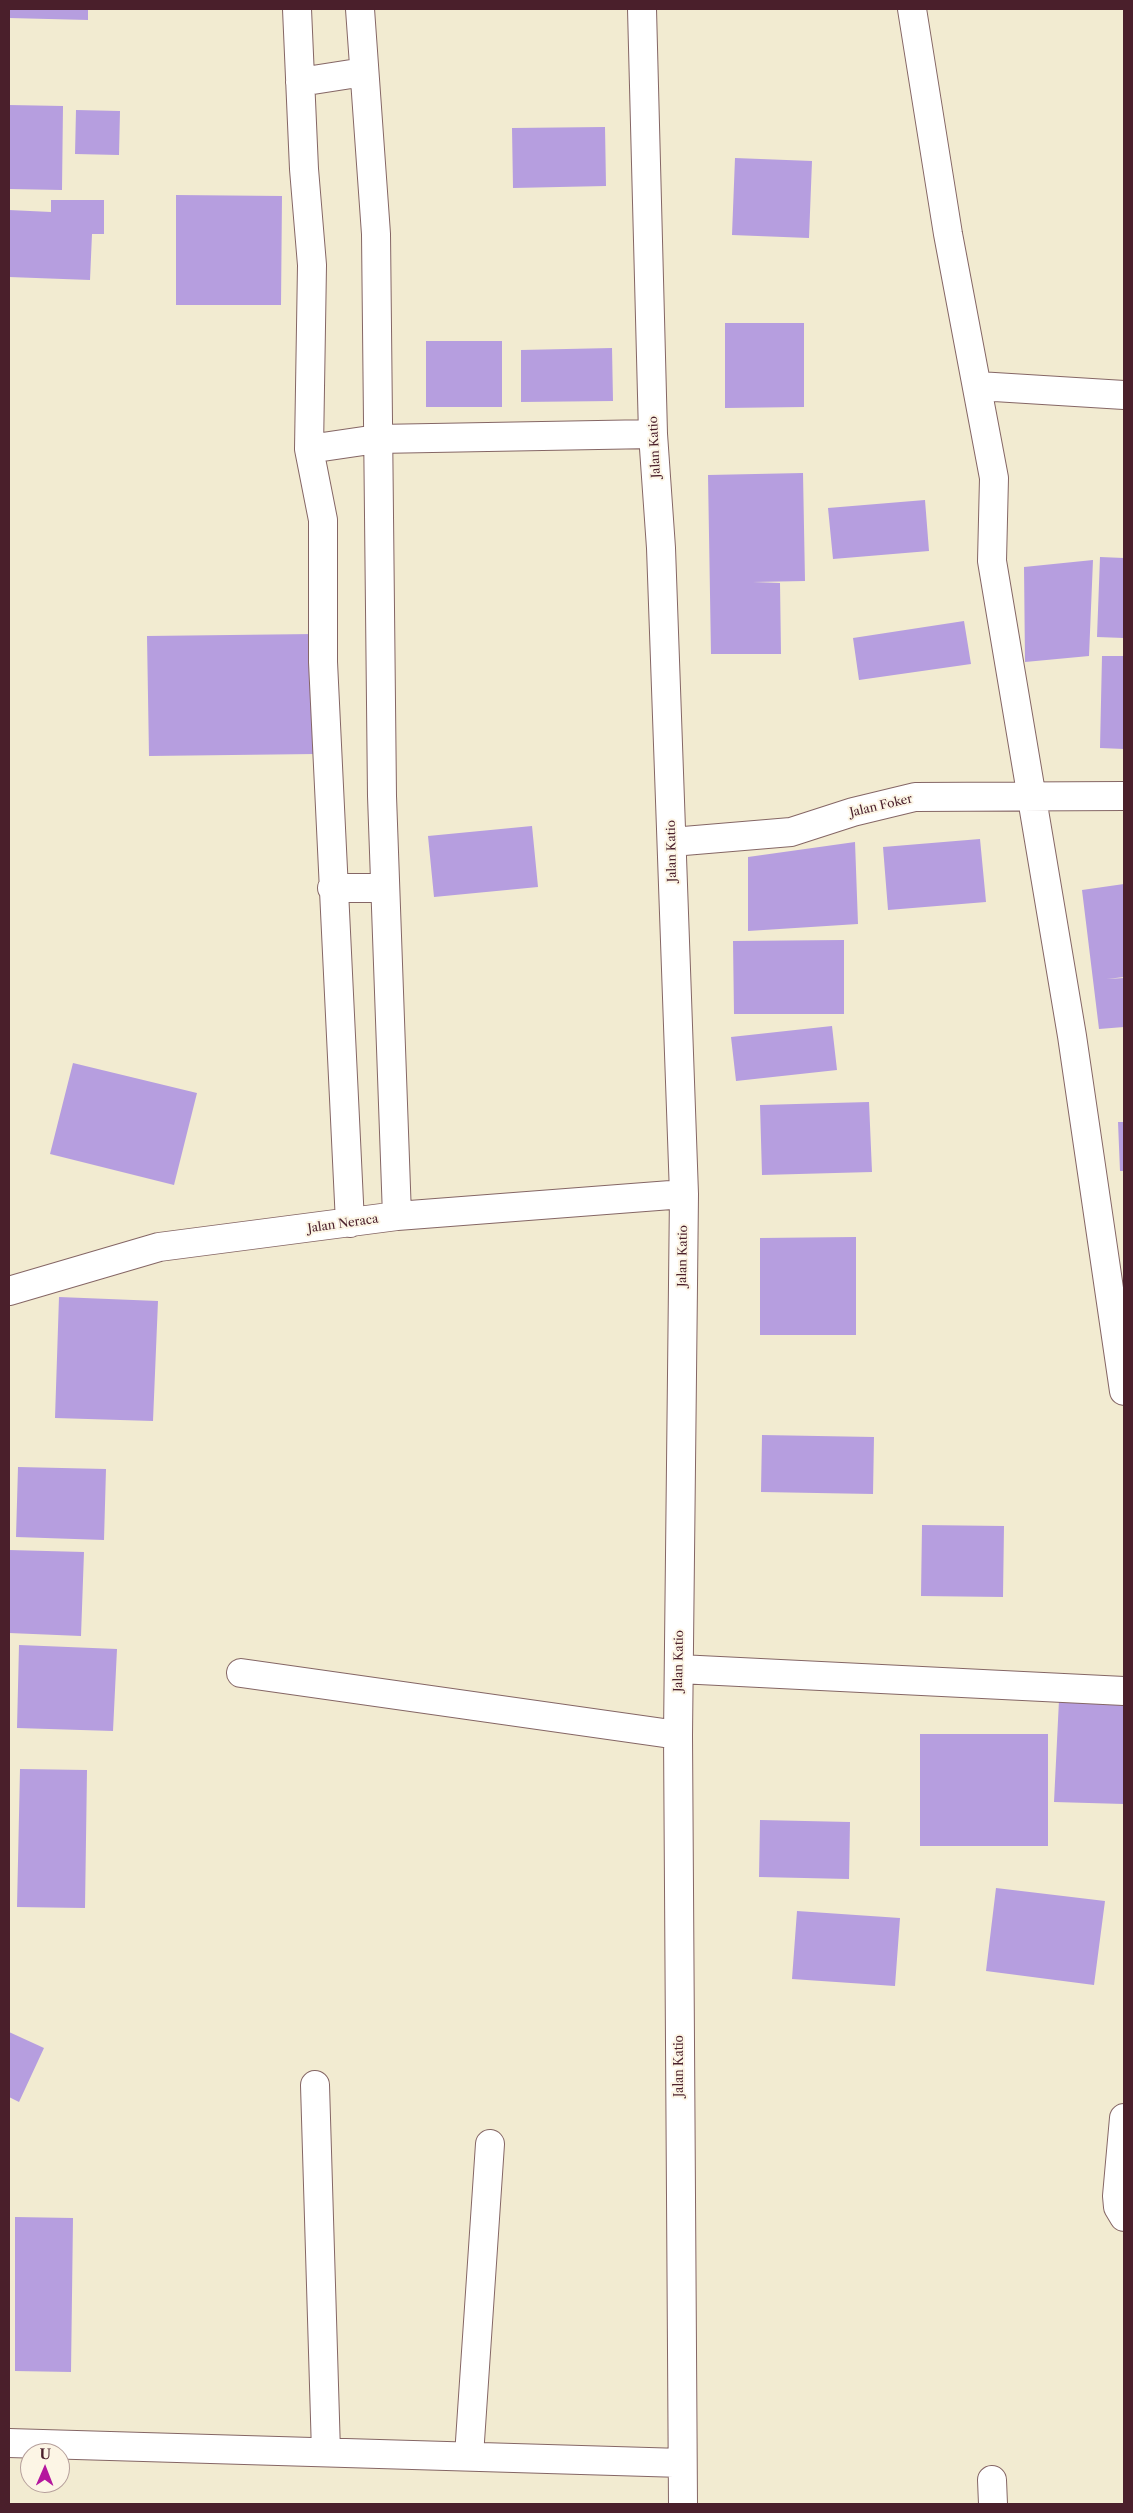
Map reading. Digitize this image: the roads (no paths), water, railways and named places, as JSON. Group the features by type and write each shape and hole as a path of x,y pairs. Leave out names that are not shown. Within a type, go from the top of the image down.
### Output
{"street":[{"path":"297,9 304,169 312,265 309,448 323,520 323,662 331,798 332,888 350,1223"},
{"path":"360,9 376,234 377,439 384,888 397,1216"},
{"name":"Jalan Katio","path":"642,9 653,434 662,548 684,1194 678,1669 683,2504"},
{"path":"912,9 948,234 994,478 992,561 1072,1036 1124,1391"},
{"path":"300,82 364,72"},
{"path":"978,386 1124,395"},
{"path":"309,448 377,439 653,434"},
{"name":"Jalan Foker","path":"672,842 791,832 852,812 915,797 1124,796"},
{"path":"332,888 384,888"},
{"name":"Jalan Neraca","path":"9,1291 159,1247 397,1216 684,1194"},
{"path":"678,1669 1124,1691"},
{"path":"241,1673 678,1736"},
{"path":"315,2085 326,2452"},
{"path":"1124,2118 1117,2196 1118,2207 1124,2218"},
{"path":"468,2456 490,2144"},
{"path":"9,2443 682,2463"}]}
